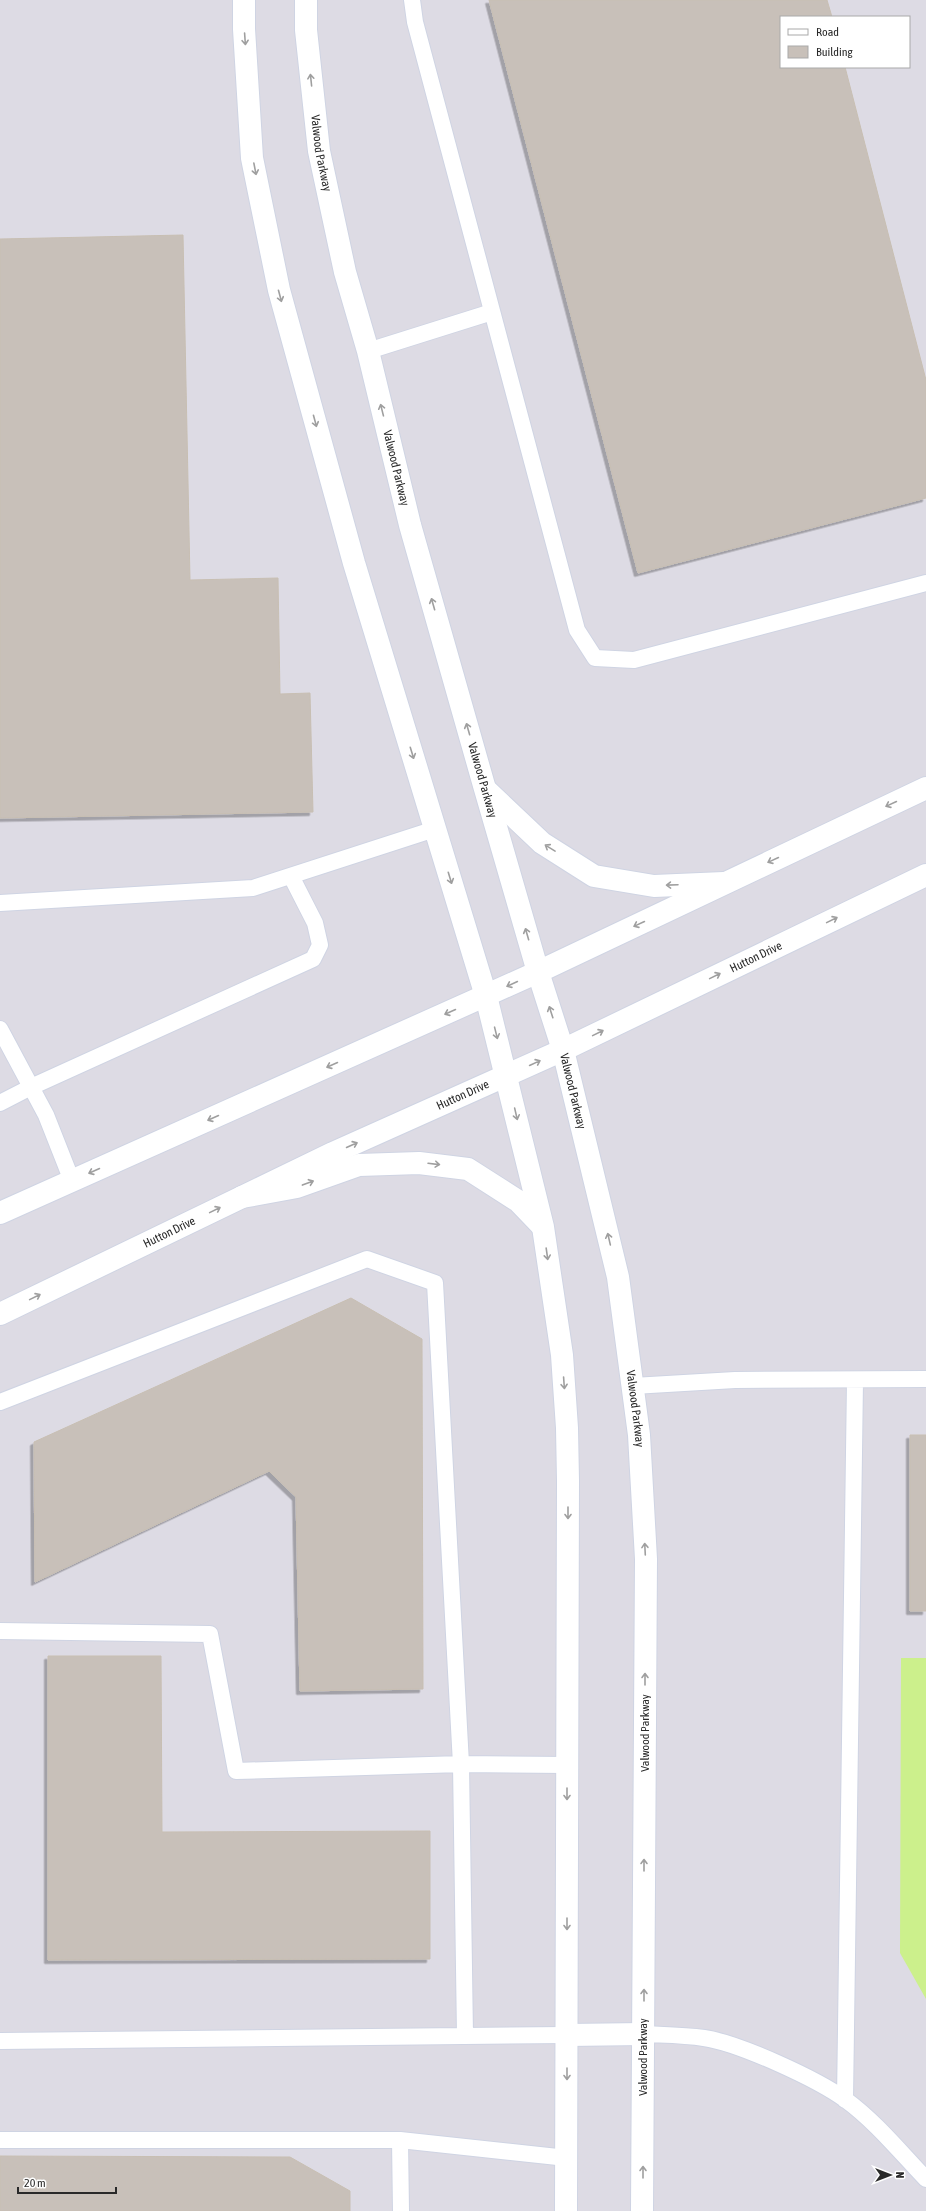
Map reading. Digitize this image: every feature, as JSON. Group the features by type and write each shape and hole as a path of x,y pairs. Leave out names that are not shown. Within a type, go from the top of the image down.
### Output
{"main road":[{"path":"244,0 252,158 278,290 354,563 486,996 543,1227 562,1355 567,1428 566,2211"},
{"name":"Valwood Parkway","path":"306,0 306,30 319,150 345,272 368,351 410,525 538,972 563,1050 618,1277 639,1435 646,1559 642,2211"},
{"path":"0,1213 486,996 926,788"},
{"path":"485,789 542,843 594,876 654,886 724,883"},
{"name":"Hutton Drive","path":"0,1314 333,1153 563,1050 926,875"},
{"path":"242,1197 297,1187 359,1165 419,1162 468,1169 518,1201 543,1227"},
{"path":"567,2035 644,2034"}],"lane":[{"path":"412,0 415,22 578,630 595,658 634,660 926,583"},
{"path":"368,351 492,312"},
{"path":"0,903 253,888 435,829"},
{"path":"0,1103 31,1087 313,959 320,945 315,923 291,876"},
{"path":"0,1029 46,1115 72,1181"},
{"path":"0,1402 367,1259 435,1283 461,1764 465,2036"},
{"path":"633,1386 735,1380 855,1381 926,1379"},
{"path":"846,2100 855,1381"},
{"path":"0,1631 210,1634 236,1771 461,1764 567,1766"},
{"path":"644,2034 706,2038 727,2043 800,2075 846,2100 869,2120 926,2179"},
{"path":"0,2041 567,2035"},
{"path":"0,2140 400,2140 567,2158"},
{"path":"400,2140 401,2211"}],"shaded area":[{"path":"0,0 926,0 926,2211 0,2211"}],"green space":[{"path":"901,1658 926,1658 926,1999 900,1953"}],"building":[{"path":"489,0 827,0 832,16 780,16 780,68 845,68 926,380 926,498 638,573"},
{"path":"183,235 190,580 278,578 280,694 310,693 313,812 0,818 0,239"},
{"path":"351,1298 422,1339 423,1689 300,1691 296,1497 269,1471 35,1582 34,1442"},
{"path":"910,1435 926,1435 926,1611 910,1611"},
{"path":"48,1656 161,1656 162,1832 430,1831 430,1959 48,1960"},
{"path":"0,2156 290,2157 350,2191 350,2211 0,2211"}]}
